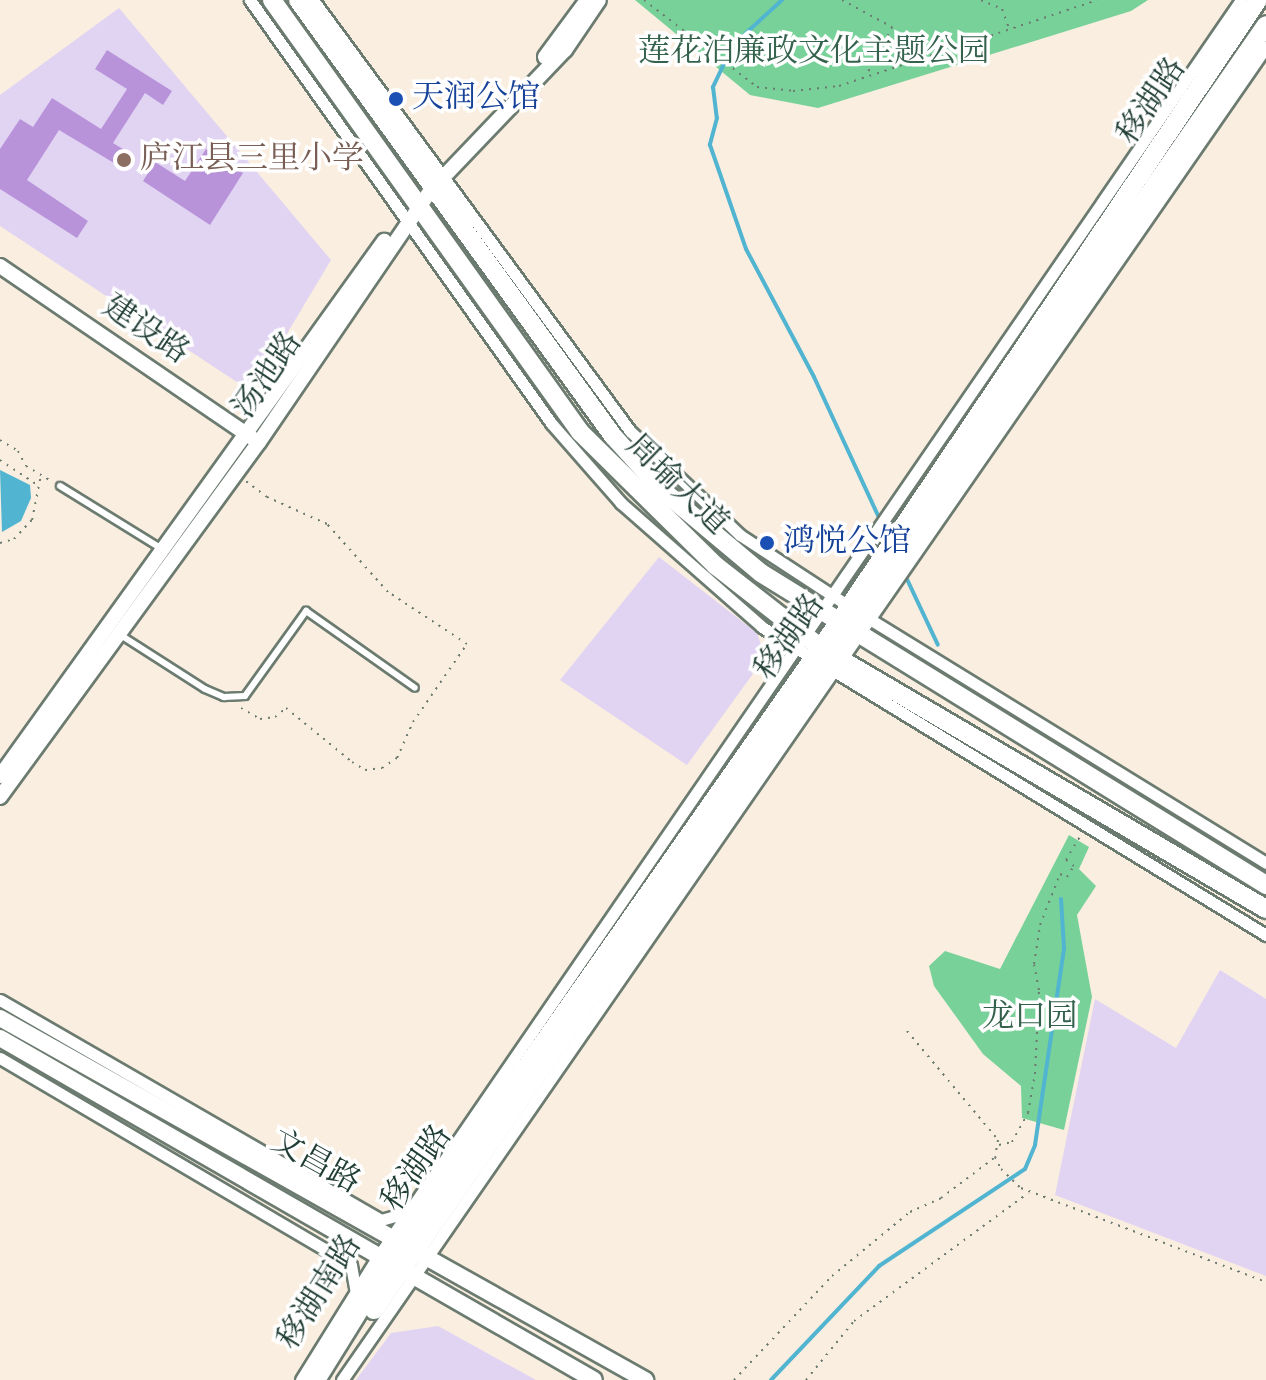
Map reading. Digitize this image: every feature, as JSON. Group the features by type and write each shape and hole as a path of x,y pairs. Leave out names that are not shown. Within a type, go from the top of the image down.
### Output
{"main road":[{"name":"周瑜大道","path":"272,0 411,212 580,432 716,566 801,641 829,660 1266,909"},
{"name":"周瑜大道","path":"298,0 433,181 613,436 652,479 761,573 1266,885"},
{"name":"移湖路","path":"898,559 1258,0"},
{"name":"移湖路","path":"394,1267 829,660 1266,25"},
{"name":"文昌路","path":"0,1018 645,1380"},
{"name":"文昌路","path":"0,1038 594,1380"},
{"name":"移湖南路","path":"316,1380 394,1267"},
{"name":"移湖南路","path":"330,1380 394,1267"}],"street":[{"path":"250,0 411,212"},
{"path":"313,0 433,181 630,431 740,535 1266,863"},
{"name":"汤池路","path":"0,797 119,634 433,181 556,45 587,0"},
{"name":"汤池路","path":"433,181 565,50 599,0"},
{"name":"移湖路","path":"409,1246 409,1212 1241,0"},
{"name":"移湖路","path":"409,1246 1266,47"},
{"name":"建设路","path":"0,266 254,438"},
{"name":"汤池路","path":"0,776 162,549 254,438"},
{"path":"829,660 1266,935"},
{"path":"0,1000 381,1220 409,1212"},
{"path":"0,1058 351,1265 356,1292"},
{"name":"移湖南路","path":"342,1380 394,1267 409,1246"},
{"name":"移湖南路","path":"301,1380 356,1292 394,1267"}],"lane":[{"path":"60,486 162,549"},
{"path":"119,634 205,689 224,697 245,696 306,611 415,688"}],"path":[{"path":"644,0 719,61 757,87 793,91 866,77 1097,0"},
{"path":"842,0 892,27 866,77"},
{"path":"981,0 1002,9 1010,29"},
{"path":"0,440 41,475 60,486"},
{"path":"0,460 37,485"},
{"path":"0,543 14,539 32,520 41,475"},
{"path":"997,1146 1012,1142 1028,1113 1035,1074 1039,990 1034,964 1040,925 1060,874 1067,877 1074,866 1066,860 1087,825"},
{"path":"907,1031 998,1140 995,1157 1006,1175 1029,1192 1266,1282"},
{"path":"734,1380 832,1276 910,1212 941,1198 995,1157"},
{"path":"806,1380 854,1321 1029,1192"}],"shaded area":[{"name":"庐江县三里小学","path":"119,8 331,260 252,392 0,226 0,95"},
{"path":"659,557 757,633 765,657 687,765 560,680"},
{"path":"1220,970 1266,999 1266,1276 1055,1195 1095,999 1176,1048"},
{"path":"438,1326 536,1380 356,1380 391,1333"}],"green space":[{"name":"莲花泊廉政文化主题公园","path":"635,0 1148,0 1131,11 818,108 750,95"},
{"name":"龙口园","path":"1069,835 1089,847 1079,869 1096,886 1077,915 1092,997 1064,1130 1022,1118 1021,1086 983,1054 934,986 929,966 945,951 1000,969"}],"water":[{"path":"0,470 30,485 31,498 21,521 2,532"}],"building":[{"path":"107,50 172,91 163,105 145,93 113,143 128,152 119,166 59,130 27,180 88,221 77,238 0,189 0,149 20,119 33,127 52,98 101,129 127,89 95,69"},
{"path":"206,149 243,173 210,225 143,181 155,162 185,181"}],"waterway":[{"path":"782,0 733,45 713,87 717,118 710,145 746,249 814,377 880,520"},
{"path":"905,575 938,645"},
{"path":"771,1380 879,1266 1025,1169 1035,1145 1064,948 1061,899"}],"place":[{"name":"天润公馆","path":"396,99"},
{"name":"庐江县三里小学","path":"124,160"},
{"name":"鸿悦公馆","path":"767,543"}]}
